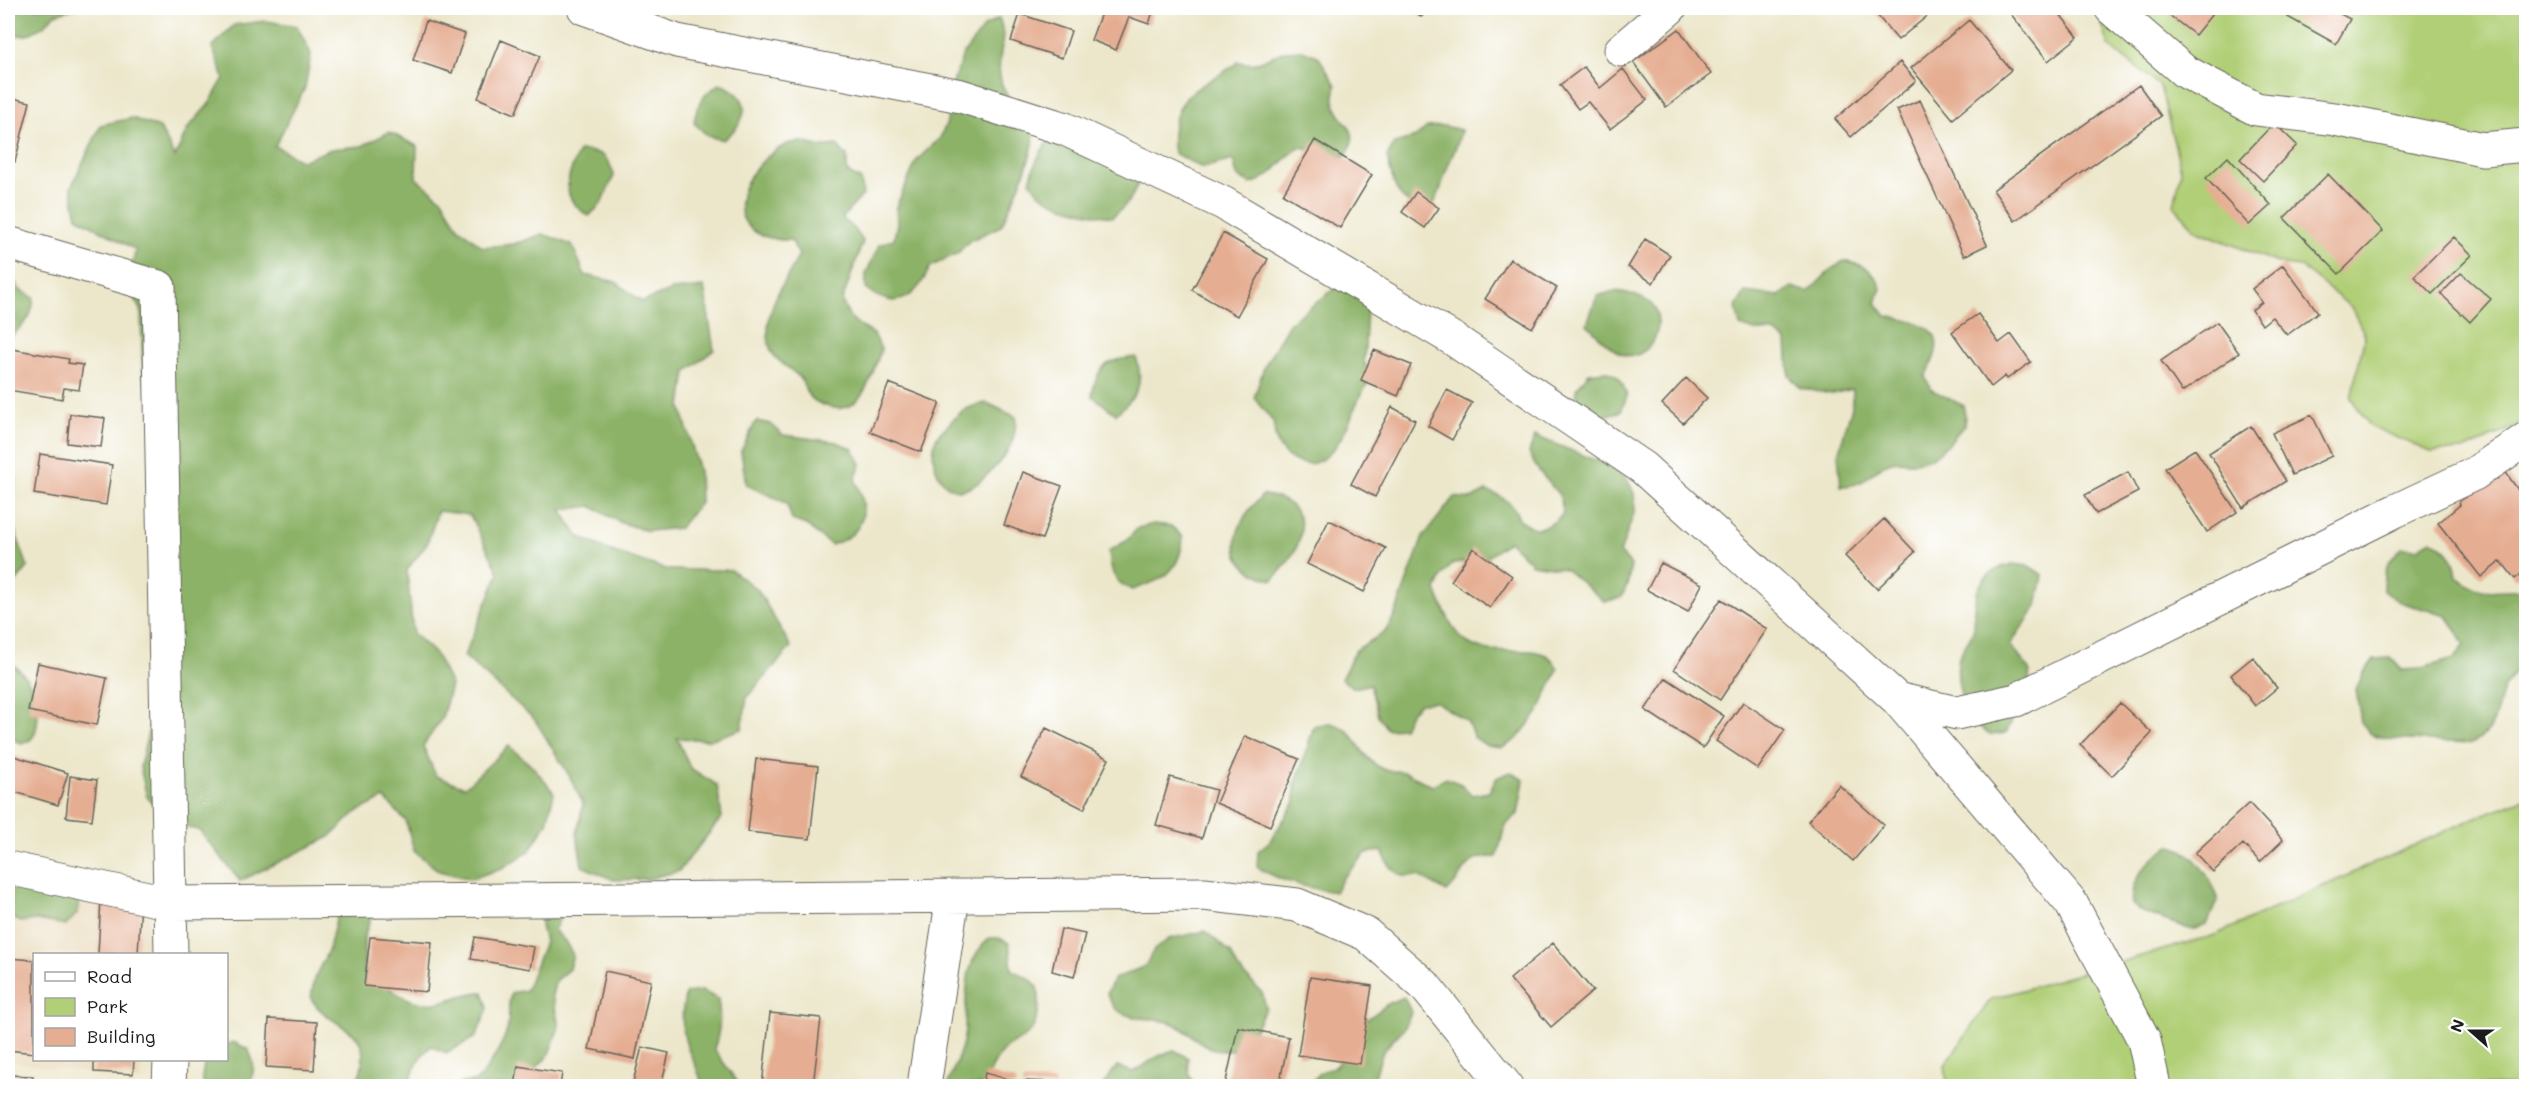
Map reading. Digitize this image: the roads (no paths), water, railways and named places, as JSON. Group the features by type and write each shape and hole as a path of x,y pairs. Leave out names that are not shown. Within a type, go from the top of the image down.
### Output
{"street":[{"path":"584,8 677,40 962,96 1065,129 1223,203 1454,339 1643,468 1897,699 2070,903 2144,1040 2154,1086"},
{"path":"1621,50 1670,8"},
{"path":"2111,8 2184,71 2256,108 2335,119 2483,149 2526,145"},
{"path":"8,243 159,287 171,953"},
{"path":"1897,699 1957,712 2016,700 2474,474 2526,439"},
{"path":"8,868 171,903 1204,894 1297,904 1366,934 1424,985 1506,1086"},
{"path":"924,1086 953,896"},
{"path":"170,1061 170,1086"}]}
